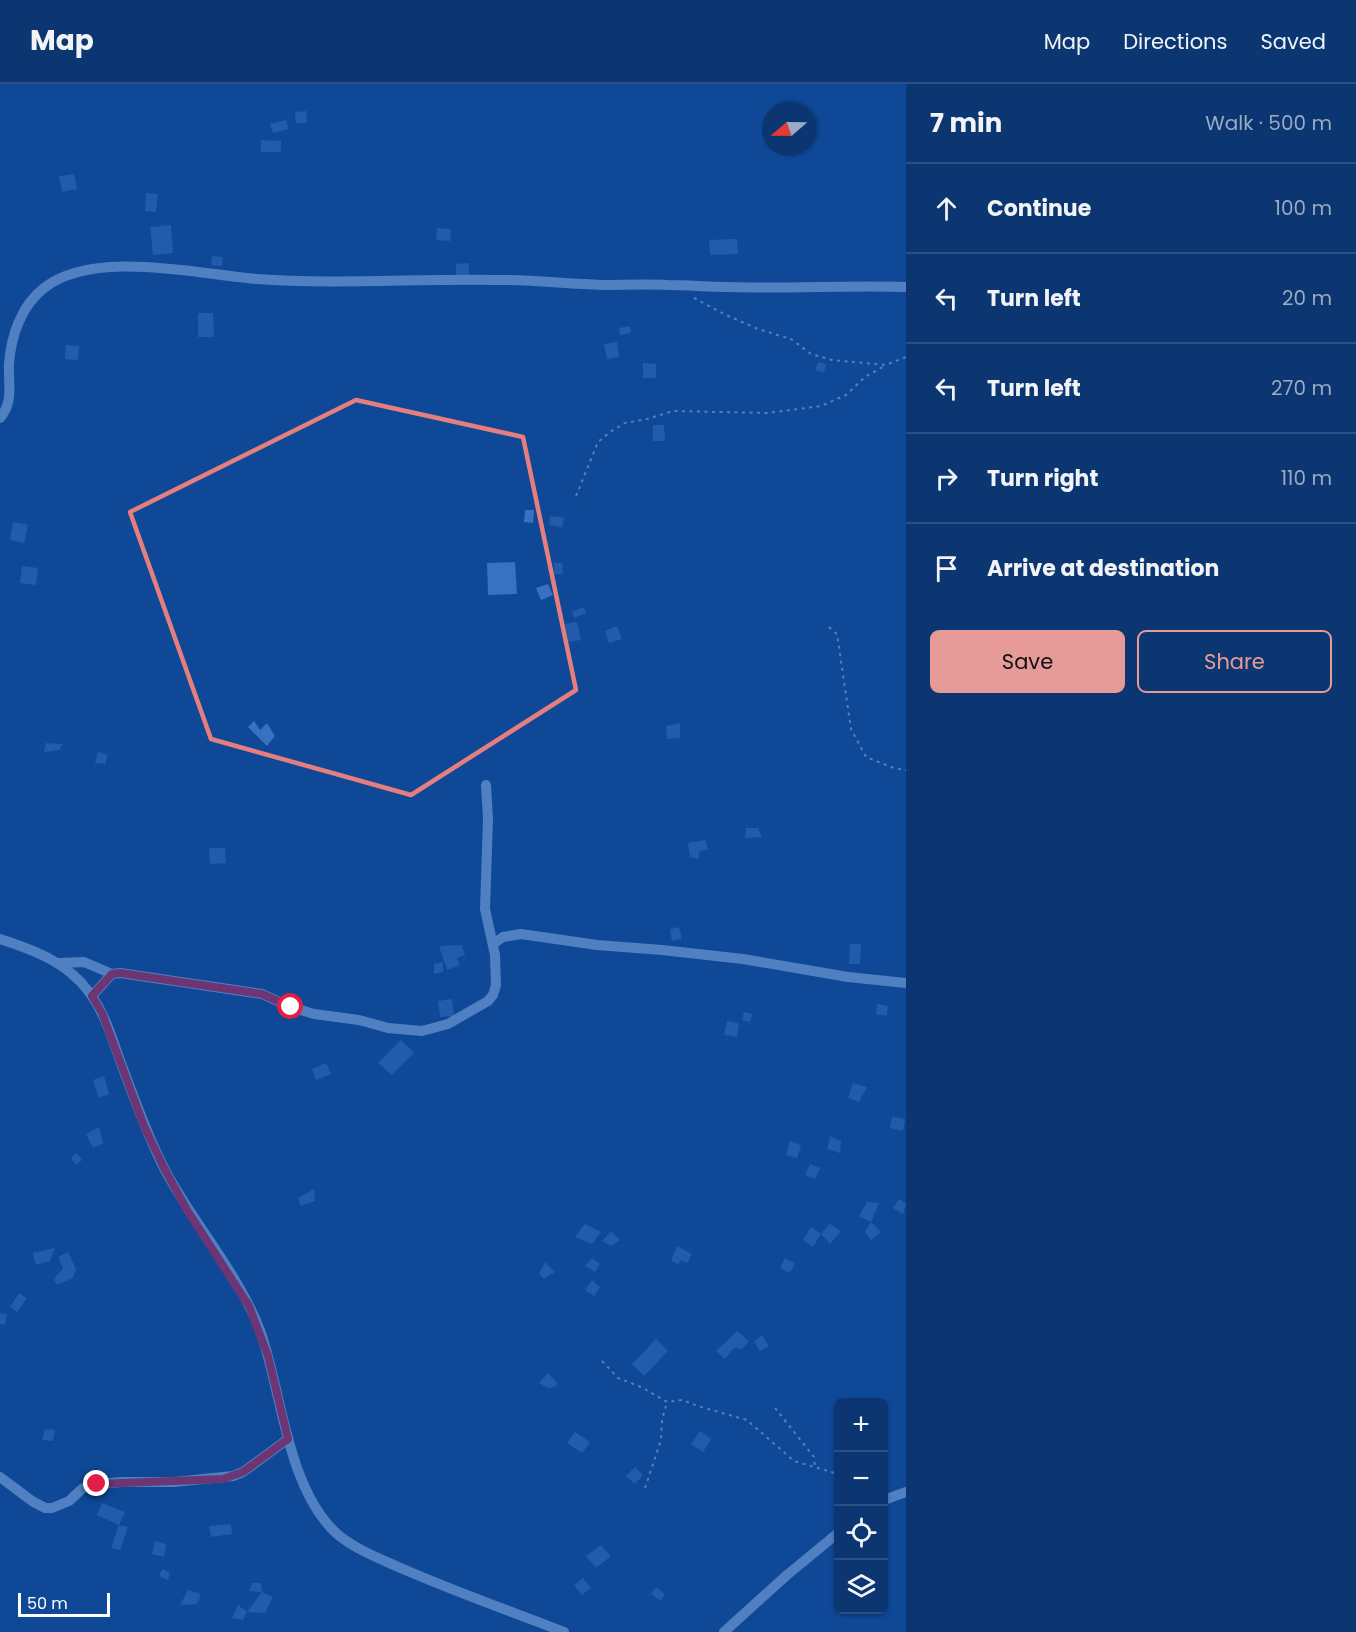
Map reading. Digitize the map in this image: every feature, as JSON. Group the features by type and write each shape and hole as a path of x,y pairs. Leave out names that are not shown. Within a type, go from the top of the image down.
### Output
{"street":[{"path":"0,418 9,400 9,365 17,324 31,302 44,288 69,275 108,267 157,268 269,279 499,280 602,285 738,287 856,285 906,287"},
{"path":"59,963 79,961 112,974 145,975 262,994 314,1014 359,1020 388,1028 422,1031 448,1024 480,1006 493,995 497,978 493,944 485,909 488,828 486,785"},
{"path":"493,944 510,934 521,934 597,945 743,959 848,977 906,983"},
{"path":"0,939 34,950 59,963 92,996 102,1013 144,1126 164,1168 187,1210 249,1306 268,1356 288,1439 308,1495 336,1533 353,1545 401,1568 564,1632"},
{"path":"92,996 112,974"},
{"path":"0,1477 40,1506 52,1508 69,1501 83,1488 97,1484 174,1482 233,1476 243,1472 288,1439"},
{"path":"888,1499 906,1492"},
{"path":"724,1632 834,1536"}],"path":[{"path":"689,295 758,329 791,339 811,354 832,360 886,365"},
{"path":"576,496 598,442 625,423 673,411 768,413 821,406 846,395 865,378 886,365 906,357"},
{"path":"829,627 837,634 851,729 866,757 894,768 906,770"},
{"path":"602,1361 618,1378 641,1387 667,1402 682,1400 747,1420 794,1461 834,1473"},
{"path":"645,1488 661,1440 662,1420 667,1402"},
{"path":"775,1408 814,1457 815,1467"}],"highlighted area":[{"path":"356,400 523,437 576,690 411,795 211,739 130,512"}],"building":[{"path":"306,111 307,123 296,123 295,112"},
{"path":"286,120 289,129 273,133 270,124"},
{"path":"261,140 281,141 281,152 261,152"},
{"path":"74,174 77,189 62,192 59,176"},
{"path":"146,193 158,194 156,212 145,211"},
{"path":"171,225 173,253 153,255 150,227"},
{"path":"437,228 451,229 450,241 436,240"},
{"path":"737,239 738,254 710,255 709,240"},
{"path":"212,256 223,257 222,266 211,265"},
{"path":"469,263 469,277 456,278 456,264"},
{"path":"198,313 213,313 214,337 198,337"},
{"path":"630,326 631,333 620,335 619,328"},
{"path":"617,342 619,357 607,359 604,344"},
{"path":"66,345 79,346 78,360 65,359"},
{"path":"818,362 826,364 824,373 815,370"},
{"path":"643,363 656,364 656,378 643,378"},
{"path":"653,425 664,425 665,441 653,441"},
{"path":"525,510 534,510 533,523 524,522"},
{"path":"550,516 564,517 562,527 549,525"},
{"path":"13,522 28,525 24,543 10,540"},
{"path":"515,562 517,594 488,595 487,563"},
{"path":"554,563 562,563 563,574 554,574"},
{"path":"22,566 38,568 36,585 20,583"},
{"path":"548,584 553,595 541,600 536,588"},
{"path":"584,607 586,613 574,618 572,611"},
{"path":"577,622 581,640 568,642 565,624"},
{"path":"617,626 622,639 609,643 605,631"},
{"path":"254,721 260,730 267,723 275,736 267,746 248,727"},
{"path":"680,723 680,738 667,739 666,726"},
{"path":"46,743 63,744 59,750 44,752"},
{"path":"98,752 108,755 105,764 95,763"},
{"path":"746,828 758,828 762,837 745,838"},
{"path":"705,840 708,849 699,852 699,859 690,857 688,843"},
{"path":"209,848 225,848 226,863 210,864"},
{"path":"679,927 682,939 672,941 670,929"},
{"path":"850,944 861,944 860,964 849,964"},
{"path":"462,945 465,955 457,958 460,965 447,970 439,946"},
{"path":"443,962 443,972 434,974 434,964"},
{"path":"452,999 454,1016 440,1017 438,1001"},
{"path":"877,1004 888,1006 887,1016 876,1014"},
{"path":"744,1012 752,1014 750,1022 742,1020"},
{"path":"727,1021 739,1023 737,1037 724,1035"},
{"path":"401,1040 414,1053 392,1075 378,1063"},
{"path":"326,1063 331,1074 316,1080 312,1069"},
{"path":"104,1076 109,1094 99,1098 93,1080"},
{"path":"853,1083 867,1087 859,1102 848,1098"},
{"path":"892,1117 905,1119 903,1131 890,1128"},
{"path":"99,1127 103,1143 93,1148 86,1134"},
{"path":"830,1136 841,1141 840,1153 827,1149"},
{"path":"790,1141 801,1145 797,1158 786,1155"},
{"path":"76,1153 82,1160 76,1165 71,1158"},
{"path":"810,1164 820,1168 815,1179 805,1175"},
{"path":"314,1189 315,1201 301,1206 298,1198"},
{"path":"899,1199 906,1204 903,1214 893,1208"},
{"path":"867,1202 879,1203 871,1222 859,1216"},
{"path":"871,1222 881,1232 871,1240 865,1232"},
{"path":"585,1224 601,1232 592,1244 575,1237"},
{"path":"830,1224 841,1231 830,1244 821,1234"},
{"path":"811,1227 821,1234 813,1247 803,1240"},
{"path":"611,1231 620,1240 611,1246 602,1241"},
{"path":"677,1246 692,1254 687,1263 681,1260 678,1265 671,1260"},
{"path":"55,1248 50,1261 36,1265 33,1253"},
{"path":"68,1252 76,1269 73,1278 57,1285 54,1279 63,1268 58,1257"},
{"path":"592,1258 600,1264 595,1272 585,1266"},
{"path":"785,1258 795,1263 790,1273 780,1268"},
{"path":"545,1262 555,1272 544,1279 539,1274"},
{"path":"592,1280 600,1287 594,1296 585,1290"},
{"path":"19,1293 27,1298 17,1312 10,1307"},
{"path":"0,1313 7,1314 5,1325 0,1324"},
{"path":"737,1331 749,1341 742,1349 734,1348 725,1359 716,1351"},
{"path":"762,1335 769,1346 760,1351 754,1342"},
{"path":"656,1339 668,1351 644,1376 632,1364"},
{"path":"548,1373 558,1384 550,1389 539,1383"},
{"path":"45,1429 55,1430 53,1441 42,1440"},
{"path":"700,1431 711,1439 703,1452 691,1444"},
{"path":"575,1432 590,1442 582,1453 567,1443"},
{"path":"635,1467 643,1475 635,1484 626,1476"},
{"path":"102,1503 125,1512 119,1525 97,1515"},
{"path":"231,1524 232,1534 211,1537 209,1526"},
{"path":"119,1525 128,1527 120,1550 111,1548"},
{"path":"155,1541 166,1544 164,1557 152,1554"},
{"path":"601,1545 611,1556 596,1568 586,1556"},
{"path":"162,1569 170,1573 168,1580 159,1576"},
{"path":"583,1578 591,1588 582,1595 574,1585"},
{"path":"252,1583 261,1583 262,1592 249,1591"},
{"path":"656,1587 665,1594 661,1601 651,1594"},
{"path":"188,1590 201,1594 197,1604 180,1605"},
{"path":"262,1592 273,1597 265,1613 247,1612"},
{"path":"238,1605 247,1612 243,1620 232,1618"}],"route":[{"path":"97,1484 223,1479 243,1472 288,1439 260,1330 249,1306 187,1210 164,1168 144,1126 102,1013 92,996 112,974 120,973 262,994 291,1007"}]}
